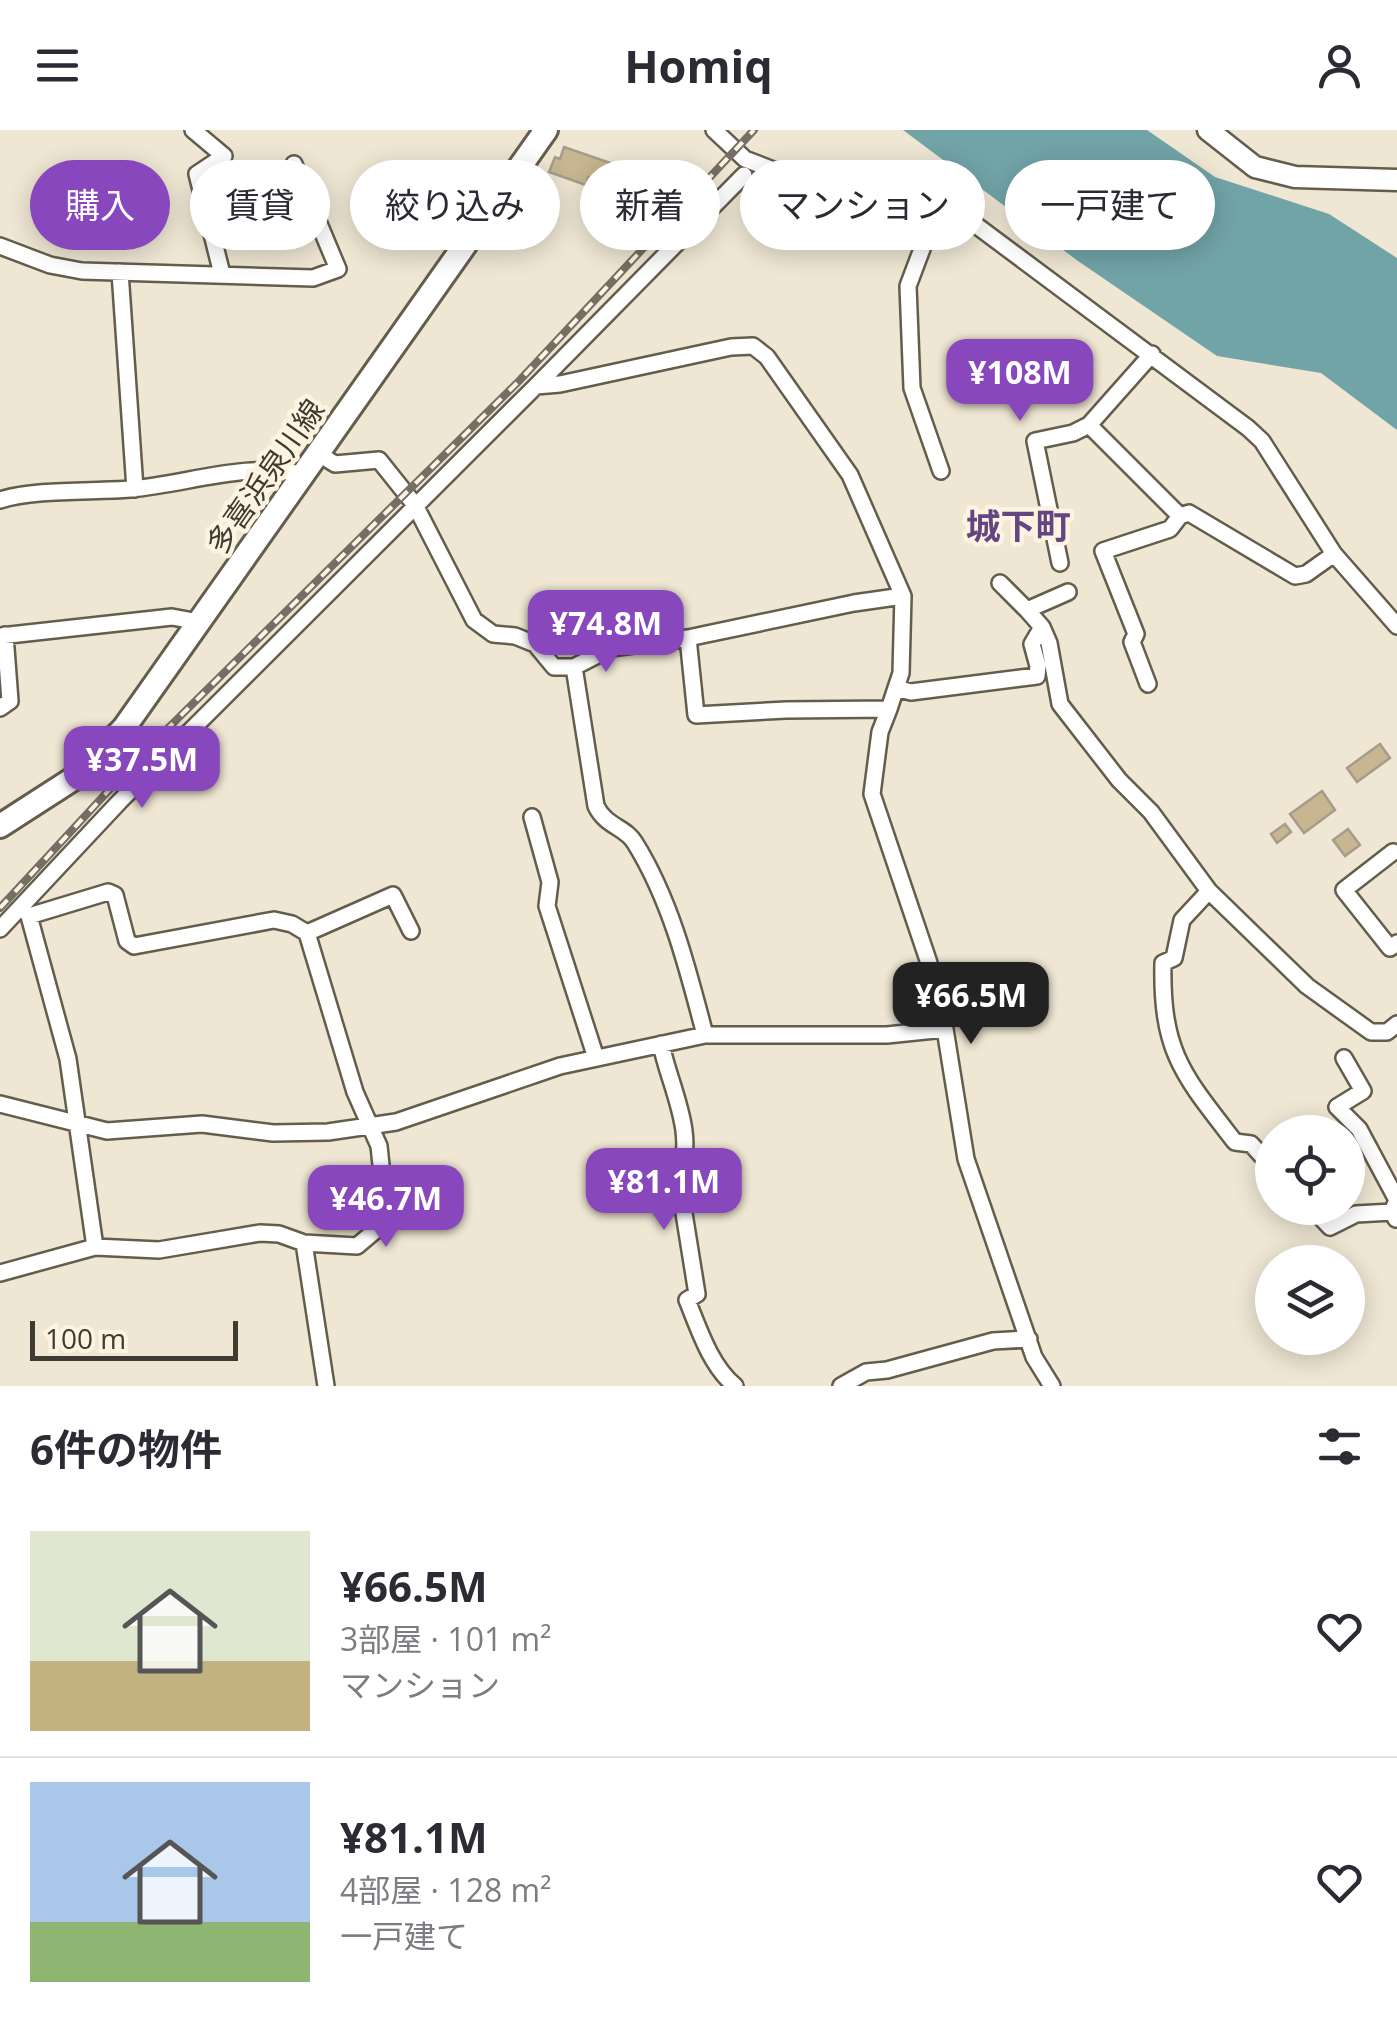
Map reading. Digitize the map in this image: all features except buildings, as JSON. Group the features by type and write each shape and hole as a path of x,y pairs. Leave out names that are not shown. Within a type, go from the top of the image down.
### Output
{"main road":[{"name":"多喜浜泉川線","path":"0,826 76,776 124,728 546,130"}],"street":[{"path":"193,130 224,156 197,174 222,274"},
{"path":"714,130 745,160"},
{"path":"1208,130 1256,167 1294,176 1397,180"},
{"path":"0,929 27,909 120,801 740,179"},
{"path":"985,231 1262,441 1334,554 1397,626"},
{"path":"0,246 50,265 82,271 300,280 338,269 330,250"},
{"path":"922,250 908,286 912,388 941,470"},
{"path":"120,272 135,488"},
{"path":"536,386 731,347 753,346 767,357 850,475 903,596 901,674 880,732 872,794 929,963 945,1029 966,1158 1034,1357 1052,1386"},
{"path":"1060,562 1035,442 1089,426 1152,354"},
{"path":"1089,426 1180,516"},
{"path":"319,454 335,464 379,460 415,506 474,620 493,634 515,636 536,644 554,667 574,667 611,648 688,638 903,596"},
{"path":"0,500 135,488 260,471 305,475"},
{"path":"1148,684 1132,642 1136,634 1102,550 1170,529 1180,516 1190,513 1294,576 1306,574 1334,554"},
{"path":"1000,583 1042,627 1049,643 1060,704 1119,780 1151,812 1208,891 1308,986 1371,1032 1387,1032 1397,1024"},
{"path":"1027,610 1068,592"},
{"path":"0,708 10,701 3,636 172,618 199,622"},
{"path":"896,688 911,692 1038,676 1032,644 1042,627"},
{"path":"688,638 696,715 889,709"},
{"path":"574,667 596,806 602,819 634,838 674,928 705,1036"},
{"path":"532,817 550,882 547,906 596,1058"},
{"path":"1393,852 1344,890 1390,948 1397,943"},
{"path":"1208,891 1182,920 1174,958 1163,963 1162,1008 1183,1076 1235,1142 1255,1148"},
{"path":"0,1273 95,1247 158,1250 260,1234 279,1234 304,1244 357,1246 376,1230 381,1165 372,1127 354,1092 307,934 292,924 274,920 134,946 126,940 115,894 108,892 27,909"},
{"path":"307,934 392,894 411,931"},
{"path":"27,909 68,1059 95,1247"},
{"path":"0,1104 108,1130 202,1124 273,1132 328,1132 372,1127 596,1058 705,1036 888,1035 945,1029"},
{"path":"661,1044 686,1138 685,1163 678,1176 696,1294 687,1300 703,1340 726,1379 735,1386"},
{"path":"1344,1058 1363,1090 1337,1107 1359,1129 1396,1200 1395,1216 1365,1214"},
{"path":"304,1244 326,1386"},
{"path":"841,1386 866,1372 888,1370 993,1342 1029,1339"}],"water":[{"path":"903,130 1147,130 1190,160 1005,160 1005,206 985,191 985,160 943,160"},
{"path":"1215,177 1329,214 1397,258 1397,430 1321,373 1217,356 1063,250 1215,250"}],"railway":[{"path":"0,908 148,748 519,381 754,130"}],"district":[{"name":"城下町","path":"1018,527"}]}
